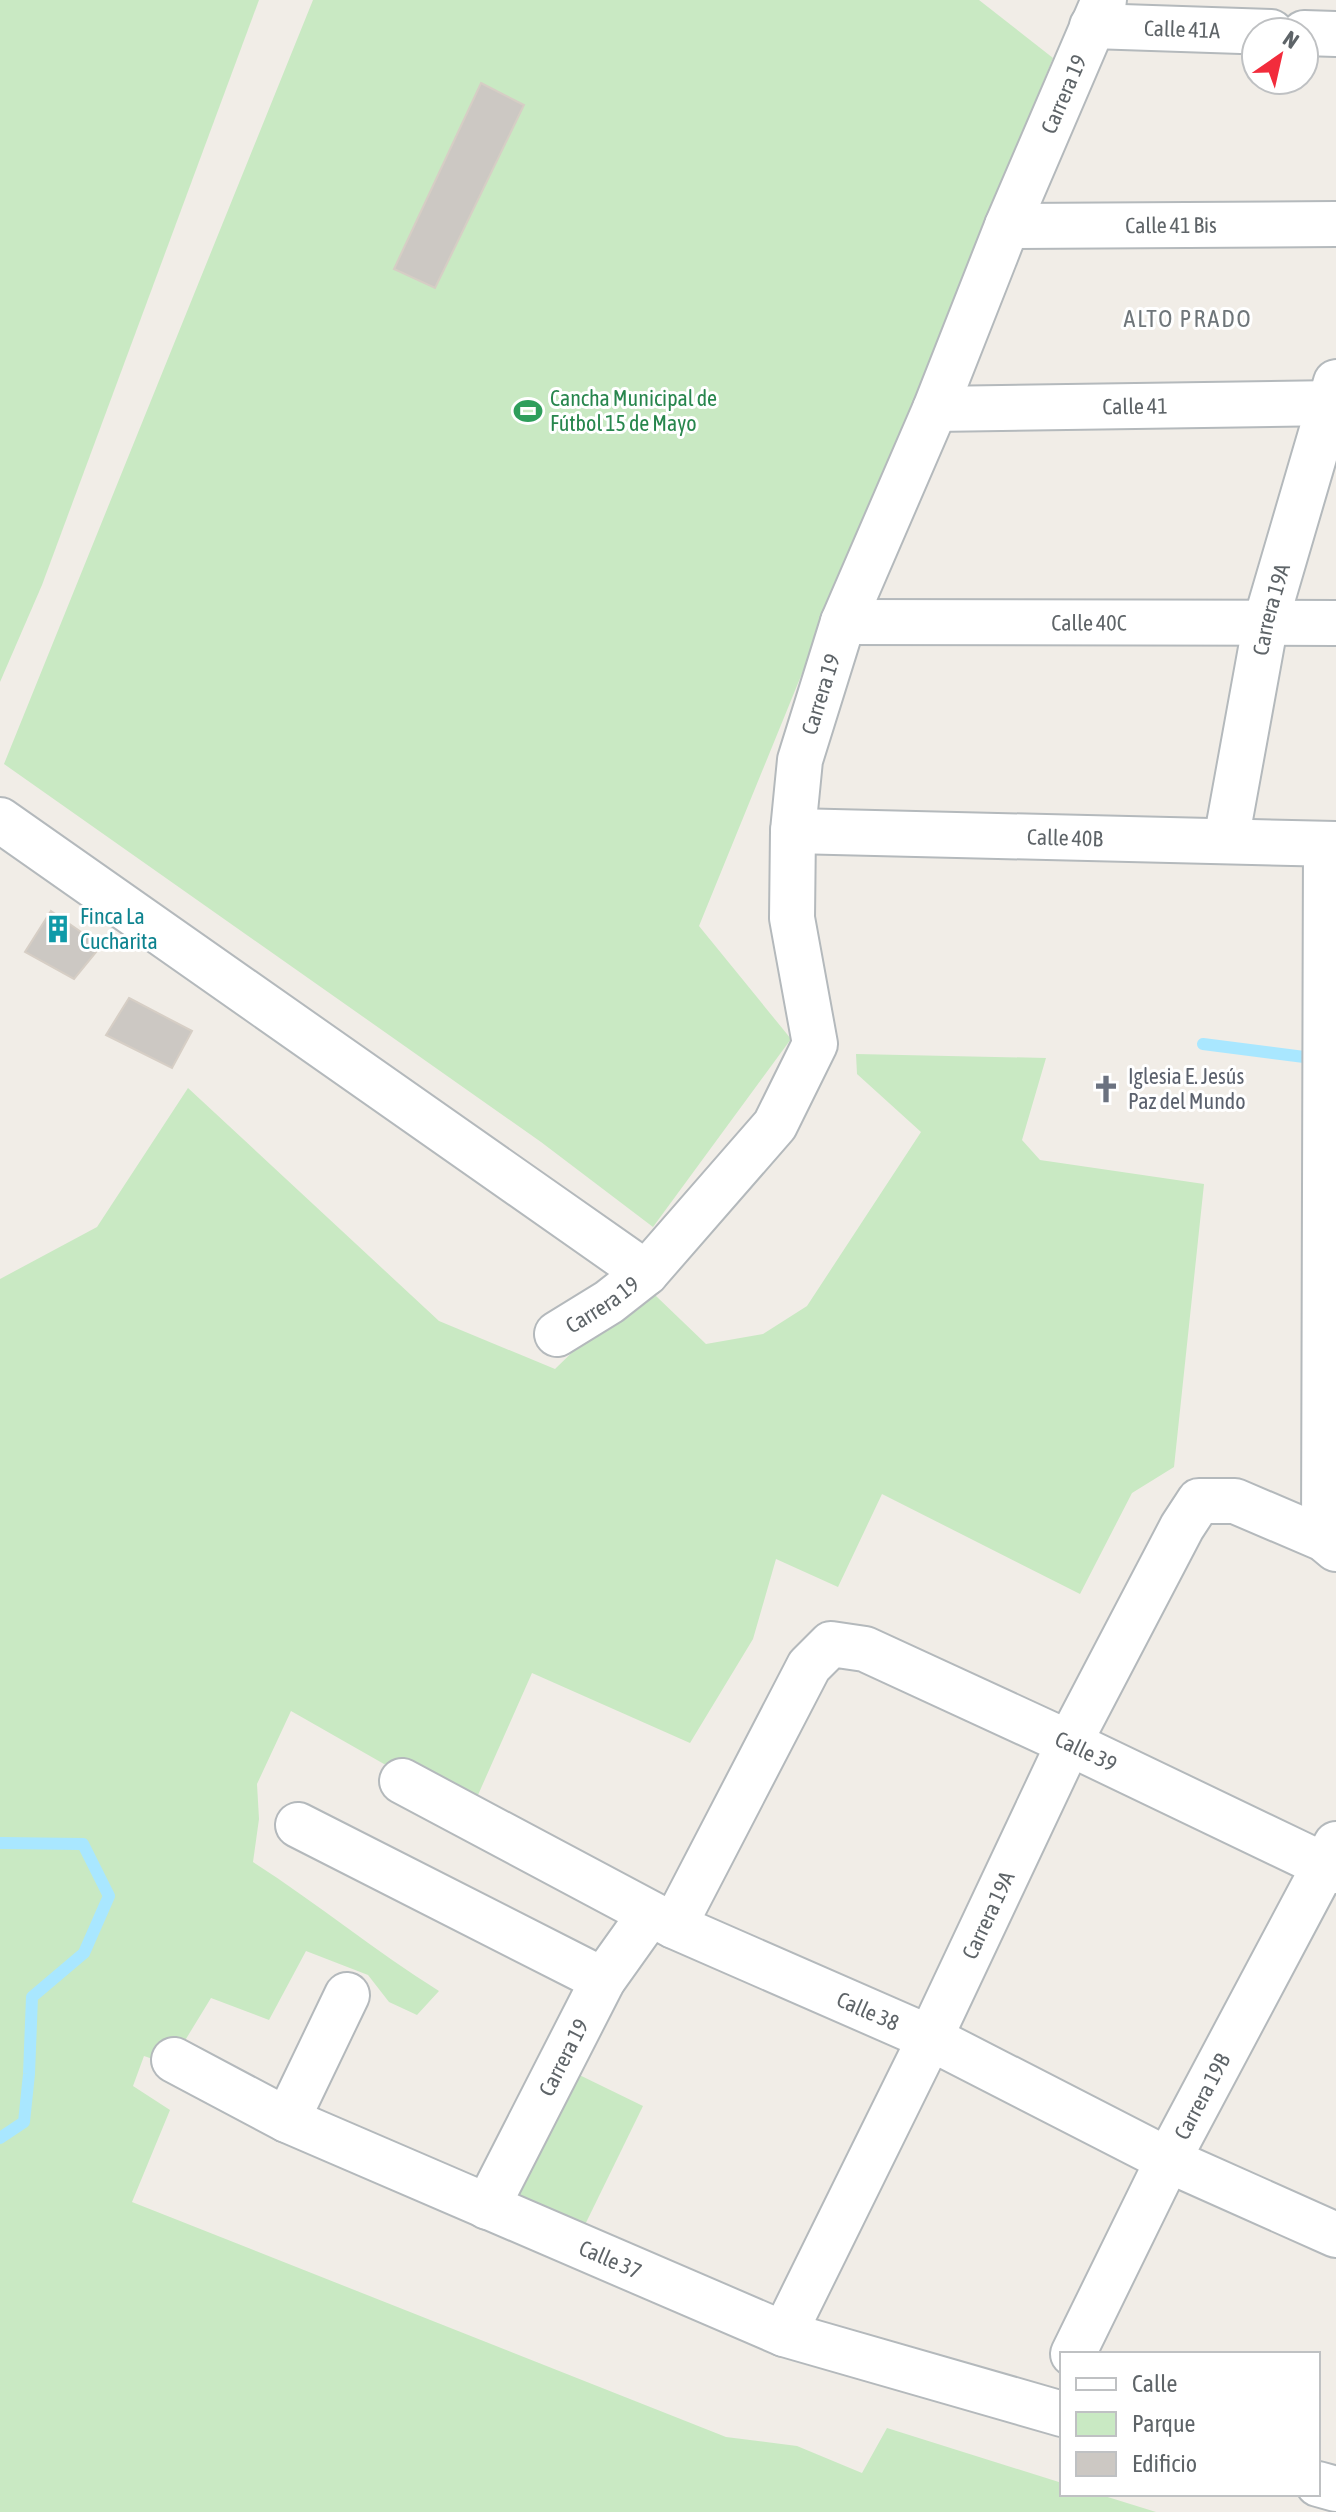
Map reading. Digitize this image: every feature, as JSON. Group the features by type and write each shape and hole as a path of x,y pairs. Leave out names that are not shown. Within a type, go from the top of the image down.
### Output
{"street":[{"name":"Calle 41A","path":"1098,13 1240,29"},
{"name":"Carrera 19","path":"557,1334 609,1302 646,1273 775,1125 815,1044 792,918 793,831 800,760 843,622 935,409 1007,226 1098,13"},
{"name":"Calle 41 Bis","path":"1007,226 1336,224"},
{"name":"Calle 41","path":"935,409 1334,396"},
{"name":"Carrera 19A","path":"1226,841 1266,621 1334,396"},
{"name":"Calle 40C","path":"843,622 1336,623"},
{"path":"0,820 646,1273"},
{"name":"Calle 40B","path":"793,831 1331,844"},
{"path":"1330,1544 1331,844"},
{"name":"Carrera 19A","path":"784,2334 930,2038 1069,1743 1182,1527 1199,1501 1235,1501 1330,1544"},
{"name":"Carrera 19","path":"487,2207 603,1980 662,1920 809,1666 831,1644"},
{"name":"Calle 39","path":"831,1644 865,1649 1332,1860"},
{"name":"Calle 38","path":"402,1781 662,1920 930,2038 1168,2160 1336,2235"},
{"path":"298,1825 603,1980"},
{"name":"Carrera 19B","path":"1074,2352 1168,2160 1332,1860"},
{"path":"287,2120 347,1995"},
{"name":"Calle 37","path":"174,2060 287,2120 784,2334 1057,2400"}],"green space":[{"path":"0,0 259,0 42,585 0,682"},
{"name":"Cancha Municipal de Fútbol 15 de Mayo","path":"313,0 979,0 1053,58 699,926 791,1039 653,1227 541,1142 4,764"},
{"path":"856,1054 1046,1058 1022,1140 1040,1160 1204,1184 1174,1467 1132,1493 1080,1594 882,1494 838,1587 776,1559 753,1639 690,1743 532,1673 470,1813 291,1711 257,1784 259,1819 253,1862 439,1991 417,2015 389,2002 368,1975 306,1951 269,2020 211,1998 170,2065 144,2056 133,2086 170,2110 132,2202 726,2437 797,2446 862,2473 887,2428 1060,2482 1060,2496 1104,2496 1156,2512 0,2512 0,1279 97,1227 188,1088 439,1321 555,1369 627,1299 656,1296 706,1344 763,1334 807,1306 921,1132 857,1074"},
{"path":"563,2067 643,2106 578,2239 487,2195"}],"building":[{"path":"481,83 524,105 435,288 394,269"},
{"name":"Finca La Cucharita","path":"51,911 101,946 74,979 25,952"},
{"path":"129,998 192,1031 172,1068 106,1035"}],"waterway":[{"path":"1203,1044 1312,1058"},
{"path":"0,1843 83,1844 109,1896 84,1953 32,1997 24,2122 0,2138"}],"place":[{"name":"Cancha Municipal de Fútbol 15 de Mayo","path":"528,411"},
{"name":"Finca La Cucharita","path":"58,929"},
{"name":"Iglesia E. Jesús Paz del Mundo","path":"1106,1089"}],"district":[{"name":"ALTO PRADO","path":"1188,319"}]}
